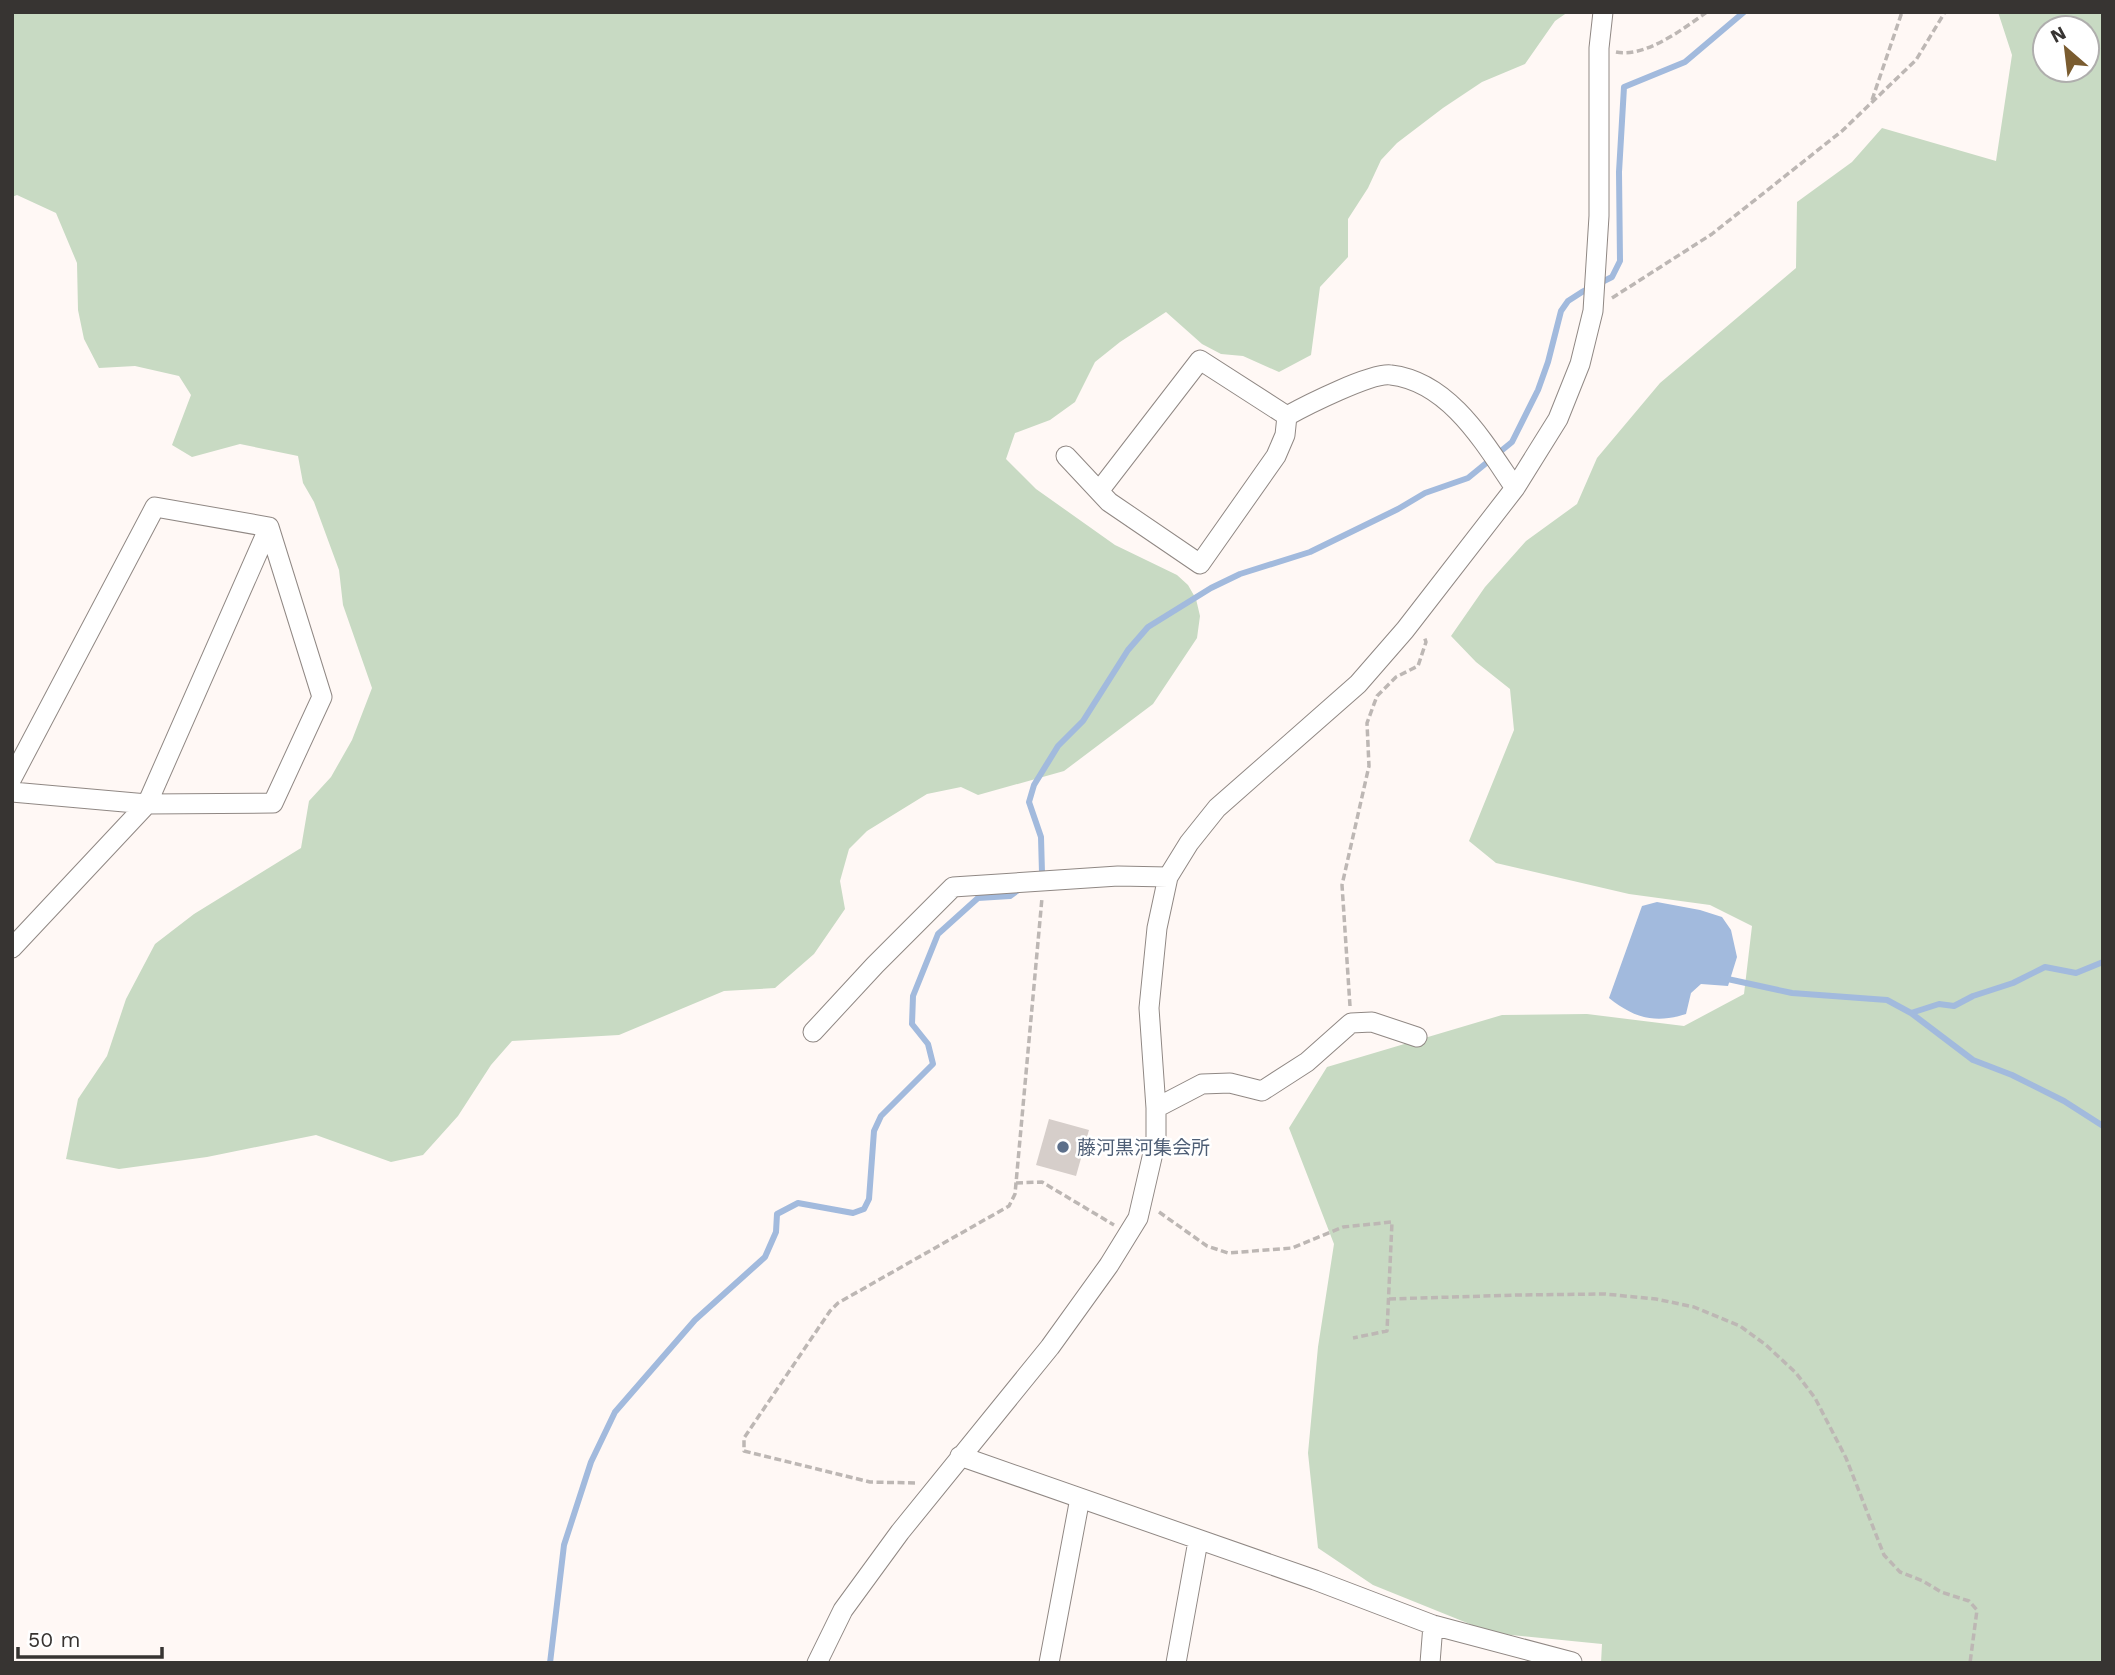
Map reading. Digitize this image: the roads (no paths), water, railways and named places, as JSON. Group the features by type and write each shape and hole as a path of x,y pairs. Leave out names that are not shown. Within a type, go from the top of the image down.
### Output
{"street":[{"path":"817,1663 843,1610 934,1489 1050,1347 1109,1265 1138,1217 1156,1140 1149,1009 1157,928 1168,877 1189,843 1217,808 1358,684 1414,618 1515,488 1558,419 1580,364 1593,311 1599,216 1600,48 1603,12"},
{"path":"1099,491 1200,360 1286,416"},
{"path":"1286,416 1348,387 1389,374 1425,385 1457,409 1515,488"},
{"path":"1066,456 1109,502 1200,564 1276,456 1285,435 1286,416"},
{"path":"12,778 155,507 268,527"},
{"path":"12,792 147,804 273,803 322,697 268,527"},
{"path":"12,948 147,804 268,527"},
{"path":"813,1032 953,887 1118,877 1168,877"},
{"path":"1156,1108 1202,1084 1230,1083 1262,1091 1307,1062 1351,1023 1372,1022 1417,1037"},
{"path":"960,1457 1315,1580 1433,1625 1573,1661"},
{"path":"1049,1663 1080,1498"},
{"path":"1176,1663 1198,1541"},
{"path":"1430,1663 1433,1625"}],"water":[{"path":"1657,902 1722,917 1731,930 1737,957 1728,986 1701,984 1691,993 1686,1014 1664,1019 1636,1014 1609,998 1642,906"}],"waterway":[{"path":"1038,876 1042,873 1041,837 1029,802 1034,785 1058,746 1083,721 1128,650 1148,627 1211,588 1240,574 1310,552 1425,493 1468,478 1512,442 1538,390 1561,311 1568,301 1612,277 1620,261 1619,172 1624,87 1685,62 1744,12"},
{"path":"550,1663 564,1545 591,1462 615,1412 695,1320 765,1257 776,1232 777,1214 798,1203 853,1213 864,1209 869,1199 874,1131 881,1116 933,1064 928,1044 912,1024 913,996 938,934 978,898 1010,896 1021,888"},
{"path":"1723,978 1792,993 1887,1000 1911,1013 1939,1004 1954,1006 1973,996 2013,983 2045,967 2076,973 2103,962"},
{"path":"1911,1013 1973,1060 2012,1075 2064,1101 2103,1126"}],"place":[{"name":"藤河黒河集会所","path":"1063,1147"}]}
